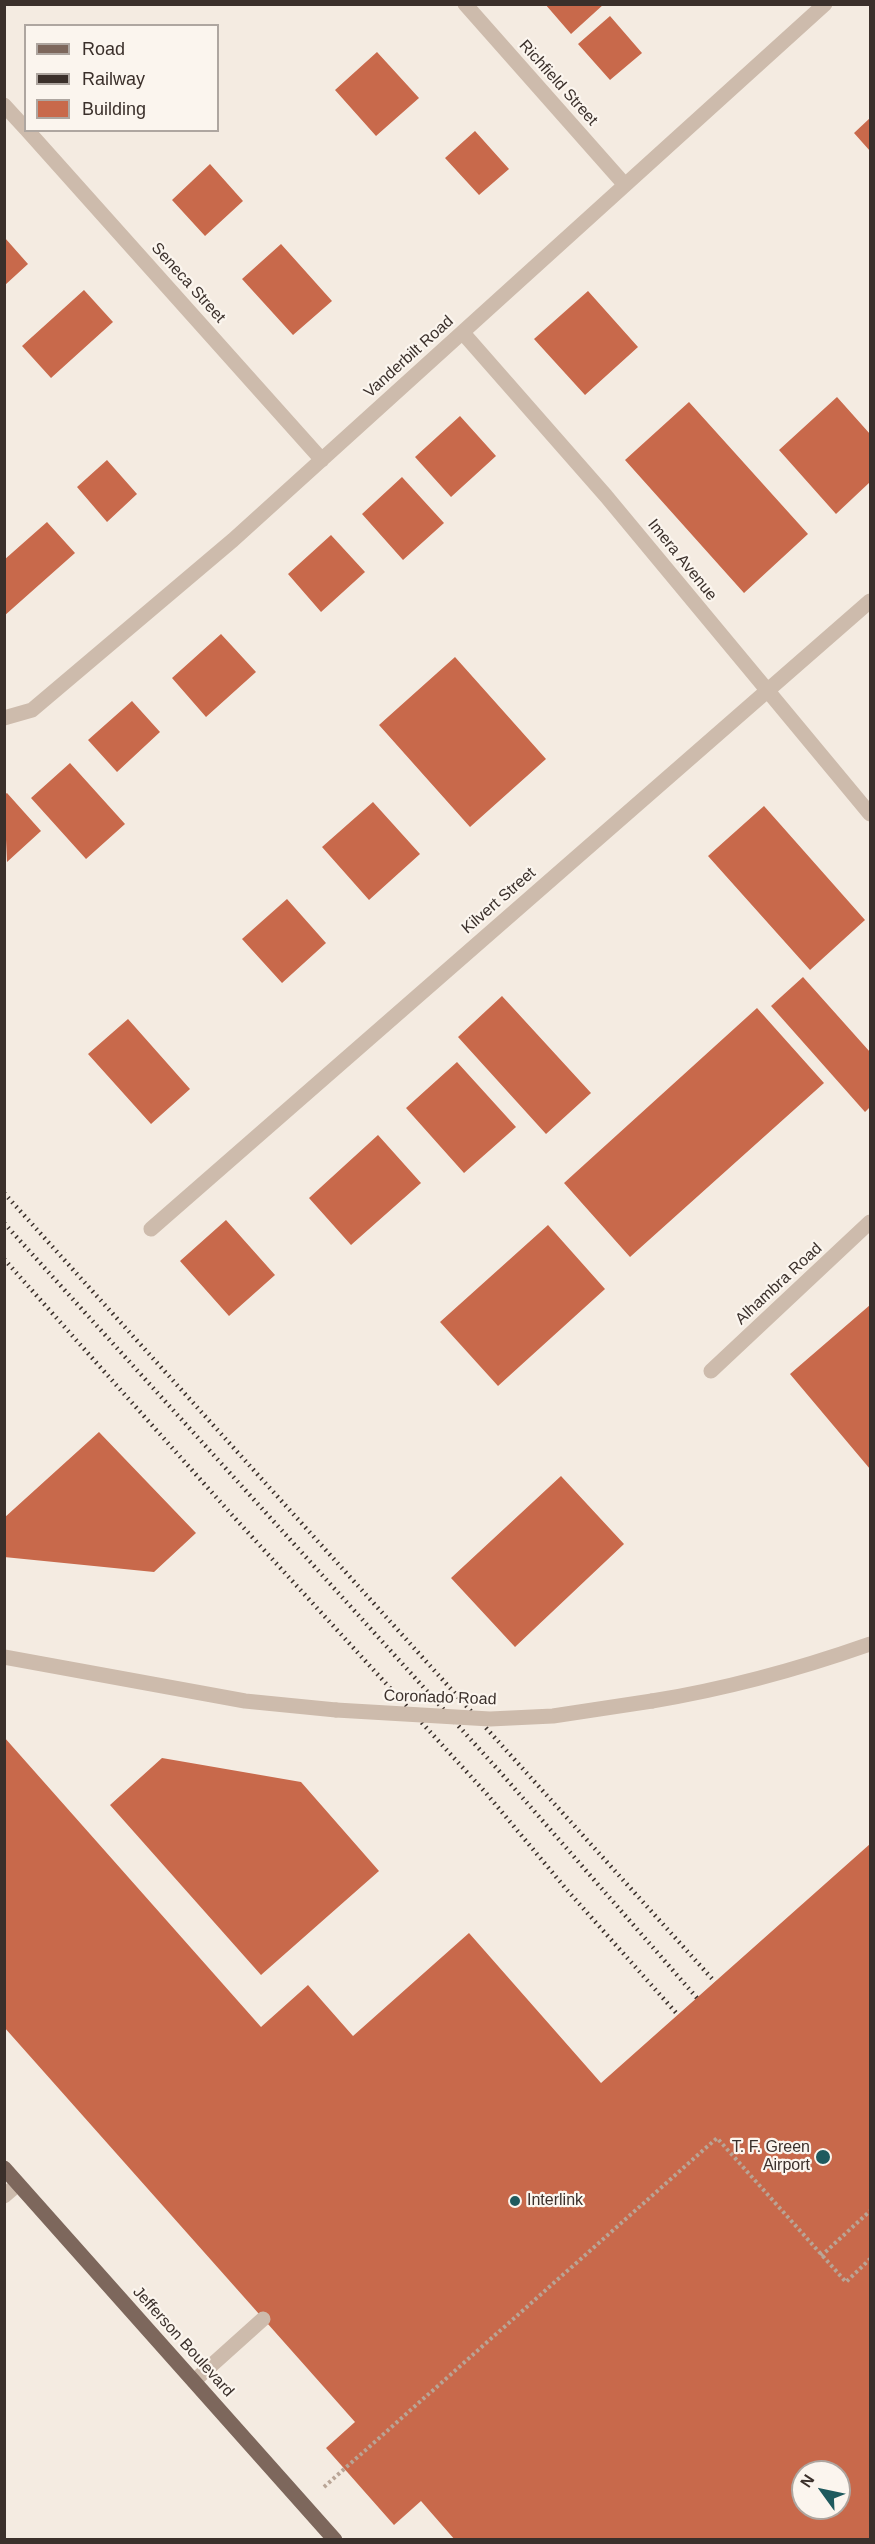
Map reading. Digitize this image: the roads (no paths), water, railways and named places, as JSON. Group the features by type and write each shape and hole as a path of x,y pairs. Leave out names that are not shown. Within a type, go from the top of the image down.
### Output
{"main road":[{"name":"Jefferson Boulevard","path":"4,2168 335,2540"}],"street":[{"name":"Richfield Street","path":"465,4 625,185"},
{"name":"Vanderbilt Road","path":"5,718 32,710 233,540 825,4"},
{"name":"Seneca Street","path":"4,105 24,128"},
{"name":"Seneca Street","path":"28,132 322,460"},
{"name":"Imera Avenue","path":"463,333 606,496 766,691 870,813"},
{"name":"Kilvert Street","path":"152,1228 870,601"},
{"name":"Alhambra Road","path":"711,1371 870,1222"},
{"name":"Coronado Road","path":"4,1657 246,1701 336,1710 490,1719 553,1716 695,1694 813,1664 870,1644"},
{"path":"4,2196 18,2184"},
{"path":"194,2381 263,2319"}],"railway":[{"path":"4,1193 715,1982"},
{"path":"4,1223 501,1773 697,1998"},
{"path":"4,1259 232,1515 486,1793 567,1890 678,2015"}],"place":[{"name":"T. F. Green Airport","path":"823,2157"},
{"name":"Interlink","path":"515,2201"}]}
